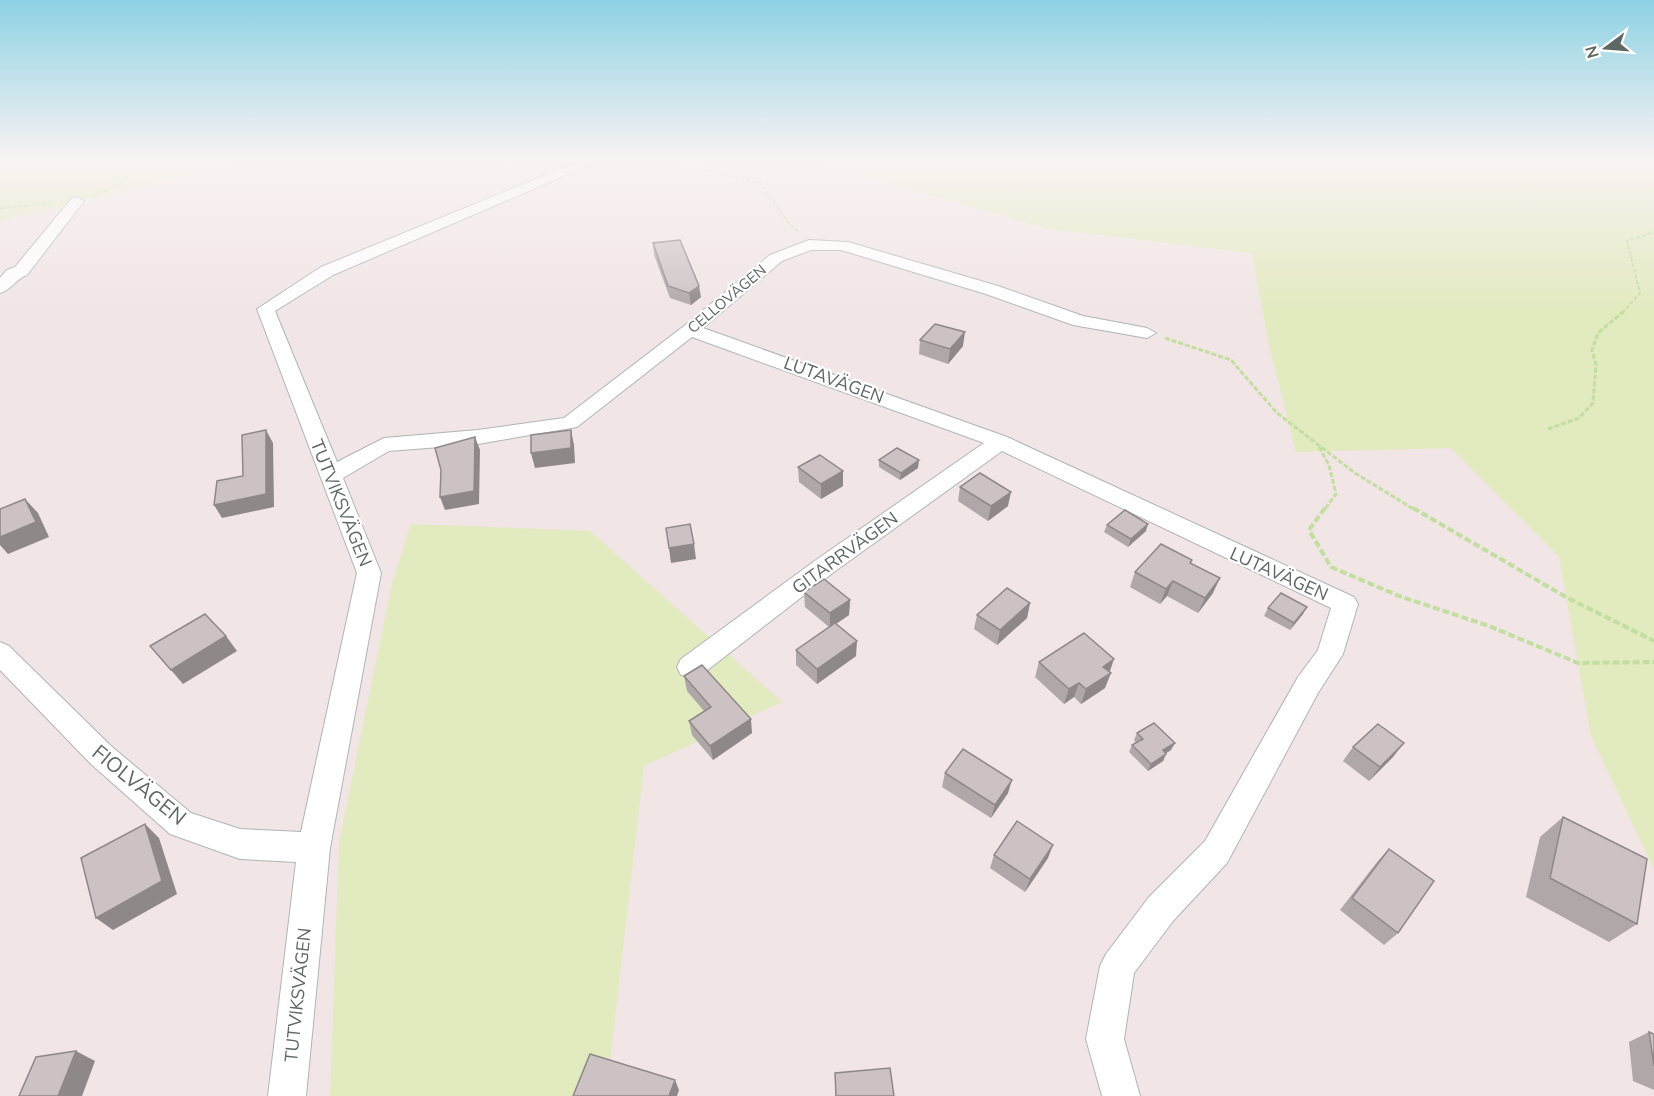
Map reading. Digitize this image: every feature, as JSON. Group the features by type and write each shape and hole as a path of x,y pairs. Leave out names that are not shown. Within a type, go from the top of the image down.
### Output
{"street":[{"path":"0,288 7,274 21,271 51,237 65,211"},
{"name":"TUTVIKSVÄGEN","path":"287,1096 314,848 369,573 329,476 266,309 327,271 471,211"},
{"name":"CELLOVÄGEN","path":"329,476 384,445 478,437 570,423 690,330 776,258 809,245 824,243 842,245 905,262 1079,321 1147,333"},
{"name":"LUTAVÄGEN","path":"690,330 1000,442 1345,604 1330,654 1308,685 1216,852 1161,909 1118,966 1105,1039 1120,1096"},
{"name":"GITARRVÄGEN","path":"691,667 825,566 1000,442"},
{"name":"FIOLVÄGEN","path":"0,652 100,755 181,824 240,844 314,848"}],"path":[{"path":"780,211 789,224 801,233 824,243"},
{"path":"1548,429 1579,418 1593,403 1596,365 1592,350 1598,333 1615,321 1640,294 1636,268 1626,249 1627,241 1654,232"},
{"path":"1147,333 1181,341 1231,360 1277,413 1355,473 1566,597 1654,641"},
{"path":"1318,445 1329,465 1336,494 1309,530 1331,567 1399,596 1489,626 1578,663 1654,662"}],"green space":[{"path":"0,211 41,211 0,221"},
{"path":"985,211 1654,211 1654,869 1591,736 1559,557 1451,448 1296,452 1269,345 1252,253 1049,229"},
{"path":"411,524 590,531 782,702 644,766 606,1096 330,1096 339,843 392,583"}],"building":[{"path":"680,240 699,286 689,293 668,286 653,243"},
{"path":"935,324 965,332 950,349 920,340"},
{"path":"266,430 266,494 214,505 217,481 243,476 242,435"},
{"path":"571,430 571,448 531,453 531,435"},
{"path":"475,437 474,491 440,497 441,470 435,448"},
{"path":"897,448 919,460 901,473 879,460"},
{"path":"820,455 843,471 821,484 798,467"},
{"path":"980,473 1011,492 991,506 960,487"},
{"path":"25,499 36,522 0,537 0,509"},
{"path":"1125,510 1148,524 1131,539 1107,525"},
{"path":"690,524 694,544 669,548 666,528"},
{"path":"1161,544 1192,560 1190,563 1220,578 1205,598 1173,581 1166,589 1135,572"},
{"path":"824,579 850,600 830,613 804,592"},
{"path":"1007,588 1030,603 1000,630 977,615"},
{"path":"1281,593 1307,607 1294,623 1268,608"},
{"path":"205,614 226,636 171,670 150,646"},
{"path":"835,623 857,641 817,669 796,650"},
{"path":"1084,633 1114,659 1103,667 1111,673 1086,689 1079,683 1069,689 1039,662"},
{"path":"702,665 751,719 710,746 689,721 711,707 684,676"},
{"path":"1154,723 1175,743 1163,750 1166,754 1151,764 1132,745 1143,739 1137,733"},
{"path":"1378,724 1404,743 1380,767 1353,747"},
{"path":"963,749 1012,780 995,805 945,773"},
{"path":"1563,817 1647,859 1637,924 1550,878"},
{"path":"1017,821 1053,845 1030,879 994,855"},
{"path":"145,824 162,881 96,918 81,858"},
{"path":"1389,849 1434,881 1398,933 1352,898"},
{"path":"1649,1032 1654,1034 1654,1066"},
{"path":"76,1051 58,1096 19,1096 36,1057"},
{"path":"590,1054 675,1080 669,1096 573,1096"},
{"path":"890,1068 894,1096 836,1096 835,1073"}]}
